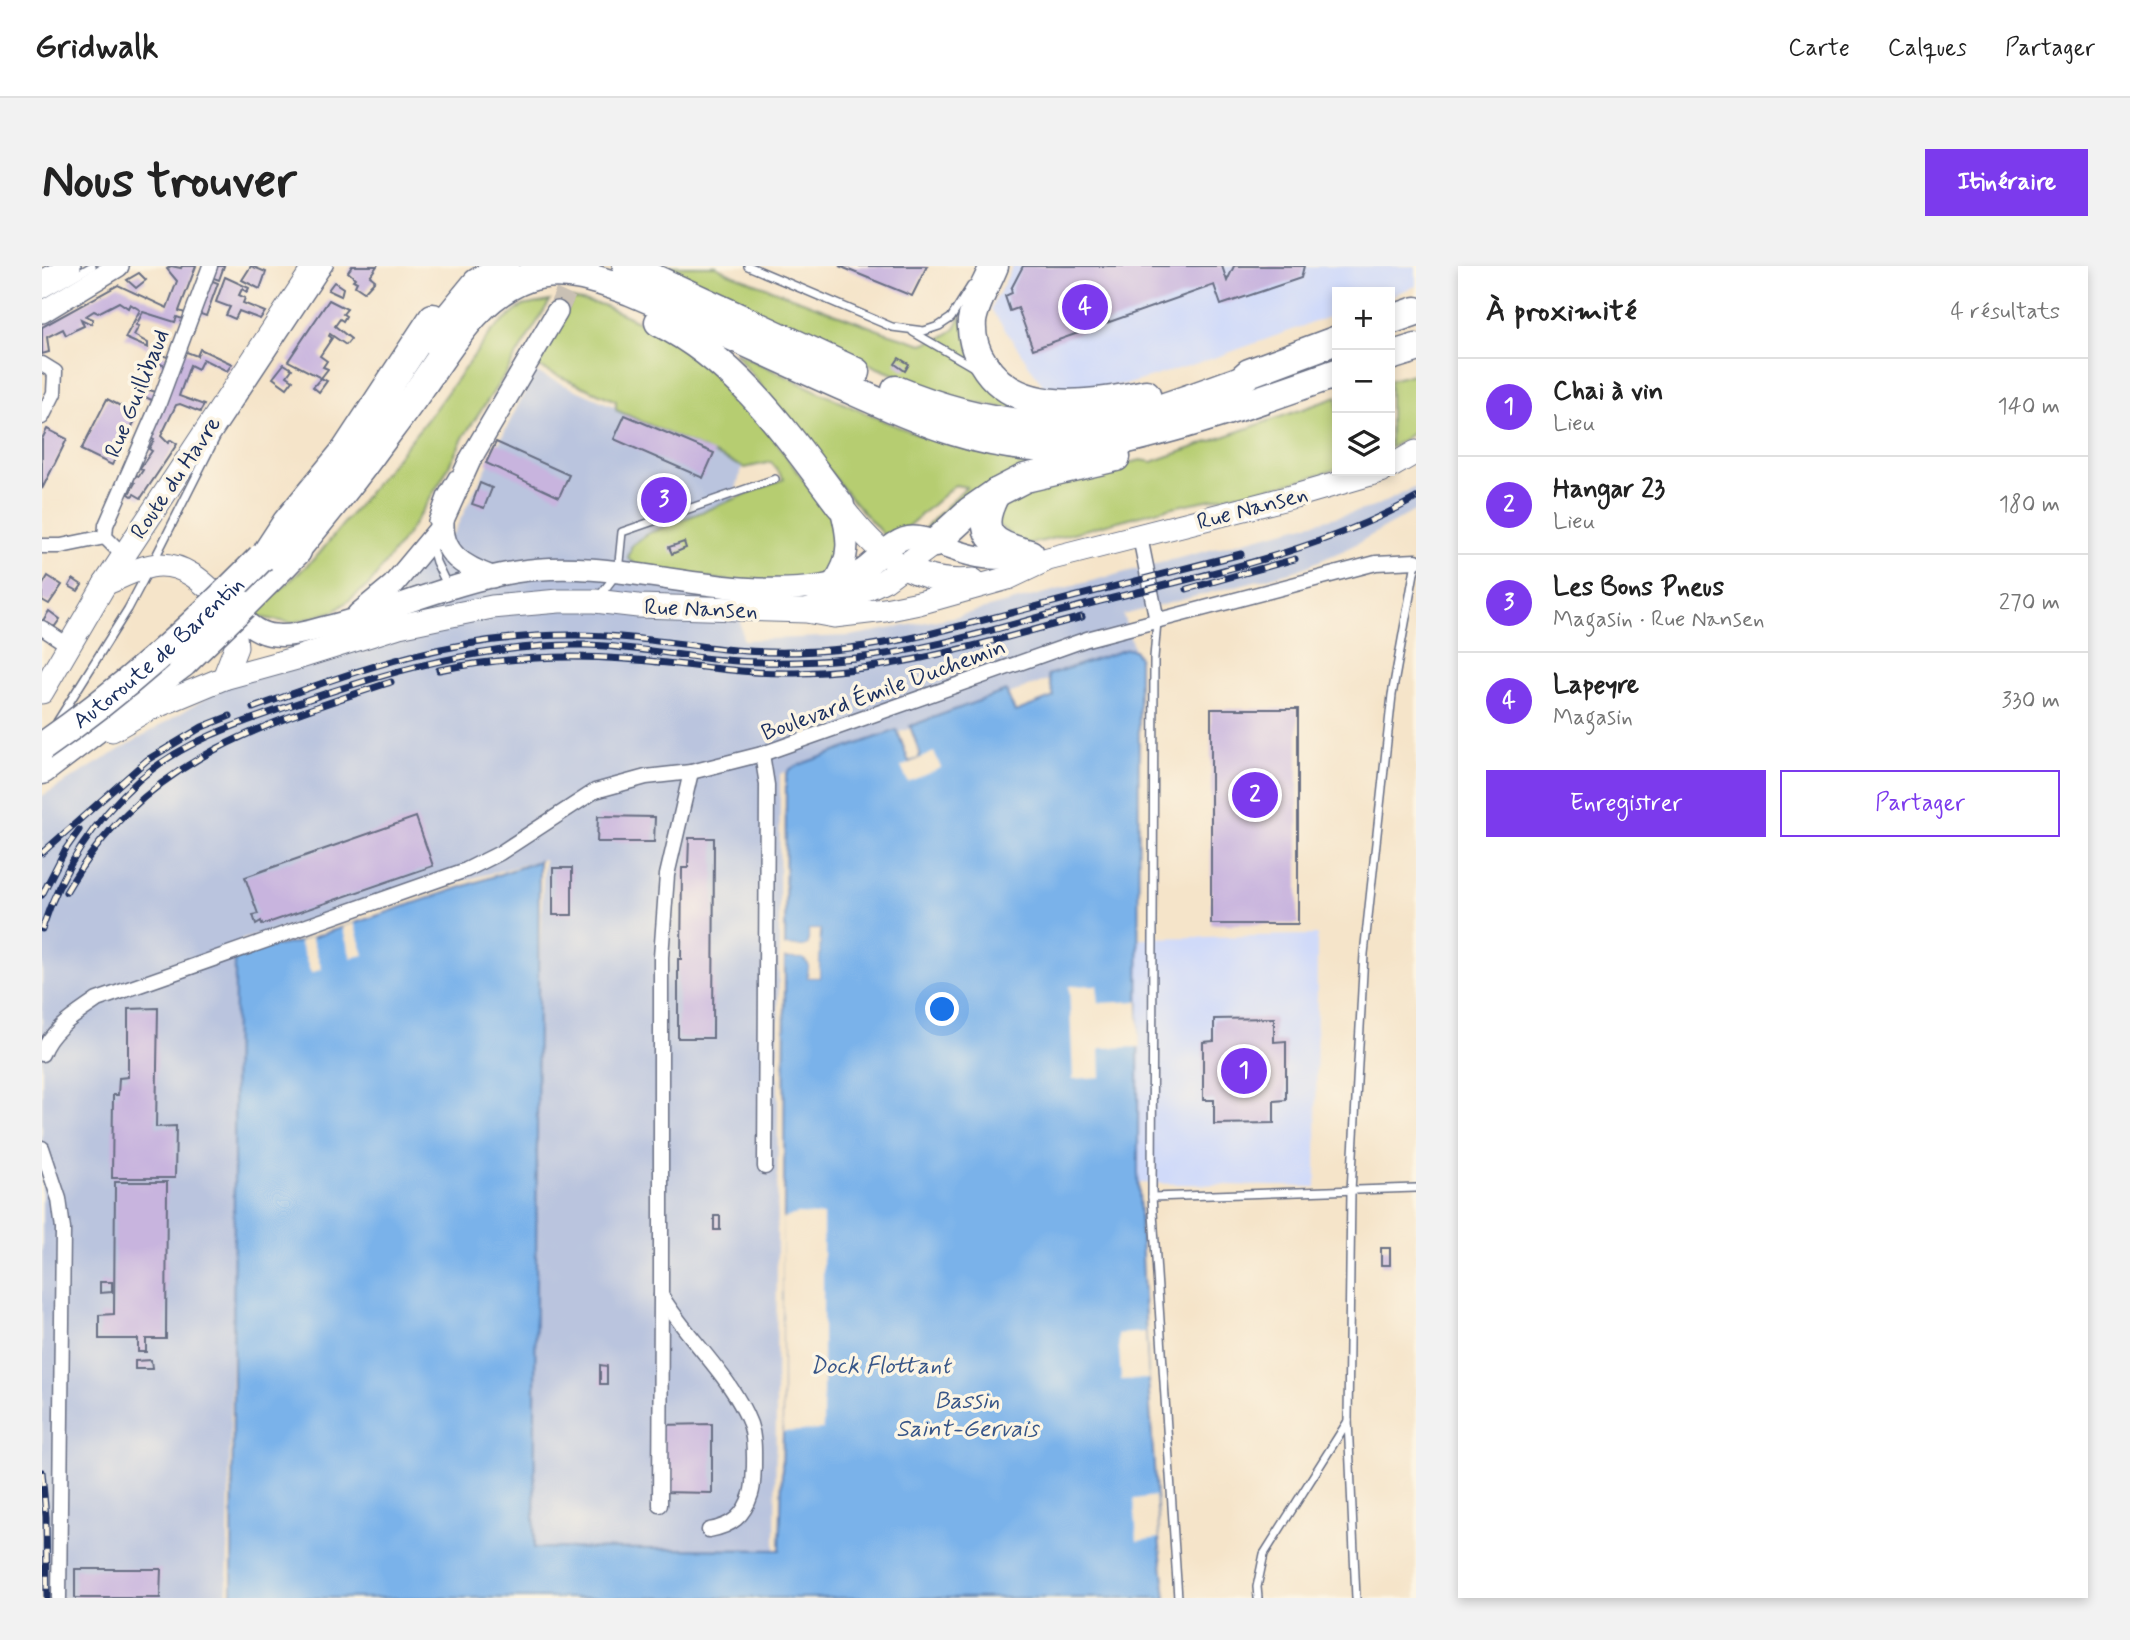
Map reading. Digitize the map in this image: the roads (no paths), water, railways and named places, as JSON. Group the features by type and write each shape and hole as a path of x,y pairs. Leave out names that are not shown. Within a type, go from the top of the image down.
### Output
{"highway":[{"path":"271,558 287,522 346,450 468,266"},
{"path":"627,266 915,398 967,415 1035,425 1109,421 1138,415 1241,380 1249,373 1332,342"},
{"path":"984,270 972,332 981,359 996,381 1019,395 1059,403 1115,401 1160,391 1237,367 1249,373"},
{"path":"271,558 346,461 459,302 477,283 516,272 578,275 606,282 934,426 1020,447 1063,448 1100,444 1208,418 1332,375"},
{"path":"271,558 346,506 371,477 483,327 512,304 552,291 571,290 599,296 664,325 700,346 762,405 840,505"},
{"path":"1395,318 1416,311"},
{"path":"1395,354 1416,348"},
{"path":"935,542 970,511 1025,478 1127,454 1190,431 1208,418"},
{"path":"996,493 987,514 991,537 1004,548 1039,556"},
{"name":"Autoroute de Barentin","path":"42,770 183,663 238,609 271,558"},
{"name":"Autoroute de Barentin","path":"42,747 116,693 271,558"}],"main road":[{"path":"42,281 70,266"},
{"path":"42,312 118,266"},
{"name":"Route du Havre","path":"42,692 123,555 314,266"},
{"path":"297,658 393,585 431,540 443,521 471,458 556,312"},
{"path":"1395,464 1416,452"},
{"name":"Rue Nansen","path":"238,609 256,630 276,636 349,621 455,592 492,577 555,568 618,572 730,587 774,589 832,584 850,578 905,538 935,542 988,559 1039,556 1140,537 1363,476"},
{"path":"840,505 870,542 903,567 929,577 956,582 1008,578"},
{"path":"832,584 840,574 848,550 847,532 840,505"},
{"path":"443,521 445,538 455,556 471,569 492,577"},
{"path":"806,611 858,593 903,567 935,542"},
{"name":"Rue Nansen","path":"42,787 105,734 145,710 224,678 399,626 484,605 595,601 638,606 806,611 834,616 919,603 1008,578 1039,556"},
{"path":"105,584 151,566 166,566 186,570 238,609 236,647 224,678"}],"street":[{"name":"Rue Guillibaud","path":"105,537 106,525 159,402 210,266"},
{"path":"42,365 55,372 54,393 42,417"},
{"path":"42,546 61,546 105,537 123,555"},
{"path":"1140,537 1157,621"},
{"name":"Boulevard Émile Duchemin","path":"765,1167 767,785 762,754 1087,639 1376,564 1416,561"},
{"path":"42,628 68,645"},
{"path":"42,1054 45,1046 65,1022 97,1000 466,870 499,853 595,790 646,777 691,772 762,754"},
{"path":"660,1506 661,957 667,875 691,772"},
{"path":"42,1148 58,1199 63,1229 59,1598"},
{"path":"661,1295 672,1314 723,1378 750,1424 754,1443 753,1486 746,1508 733,1522 709,1530"}],"lane":[{"path":"42,295 92,266"},
{"path":"42,747 128,609 216,437 329,266"},
{"path":"748,266 892,327 924,331 951,318 984,270"},
{"path":"910,330 996,381"},
{"path":"455,592 436,562 431,540 434,513 495,400 526,364"},
{"path":"595,601 618,572 622,532 775,479"},
{"path":"1356,1598 1348,1420 1351,1191 1366,940 1392,695 1416,561"},
{"path":"1157,621 1154,658 1152,1197 1178,1598"},
{"path":"1152,1197 1416,1188"},
{"path":"1258,1598 1257,1587 1264,1554 1348,1420"}],"water":[{"name":"Bassin Saint-Gervais","path":"1127,649 1134,650 1139,657 1138,1172 1148,1379 1166,1598 232,1598 235,953 299,942 539,861 534,1548 780,1550 785,958 803,958 809,964 808,977 819,977 820,930 809,930 809,944 804,947 785,946 786,775 796,766 897,730 909,762 919,759 920,753 910,726 1006,691 1015,712 1054,697 1048,675"}],"tunnel":[{"path":"557,312 578,266"}],"railway":[{"path":"42,929 59,887 81,848 108,812 140,779 192,744 230,727 362,682 434,662 508,649 546,646 600,646 730,661 766,662 856,658 914,649 1255,562 1339,534 1416,498"},
{"path":"253,708 372,667 490,640 596,635 758,652 832,650 881,644 1241,554"},
{"path":"1187,589 1295,559"},
{"path":"439,670 508,660 578,657 752,672 832,671 940,654 1082,617"},
{"path":"66,892 96,847 130,810 167,779 206,754 249,733 391,682"},
{"path":"42,853 147,760 202,727 230,716"},
{"path":"42,895 65,850 79,830"},
{"path":"42,1472 46,1517 47,1598"}],"place":[{"name":"Lapeyre","path":"1085,307"},
{"name":"Les Bons Pneus","path":"664,500"},
{"name":"Hangar 23","path":"1255,795"},
{"name":"Chai à vin","path":"1244,1071"}],"water label":[{"name":"Dock Flottant","path":"880,1365"}]}
